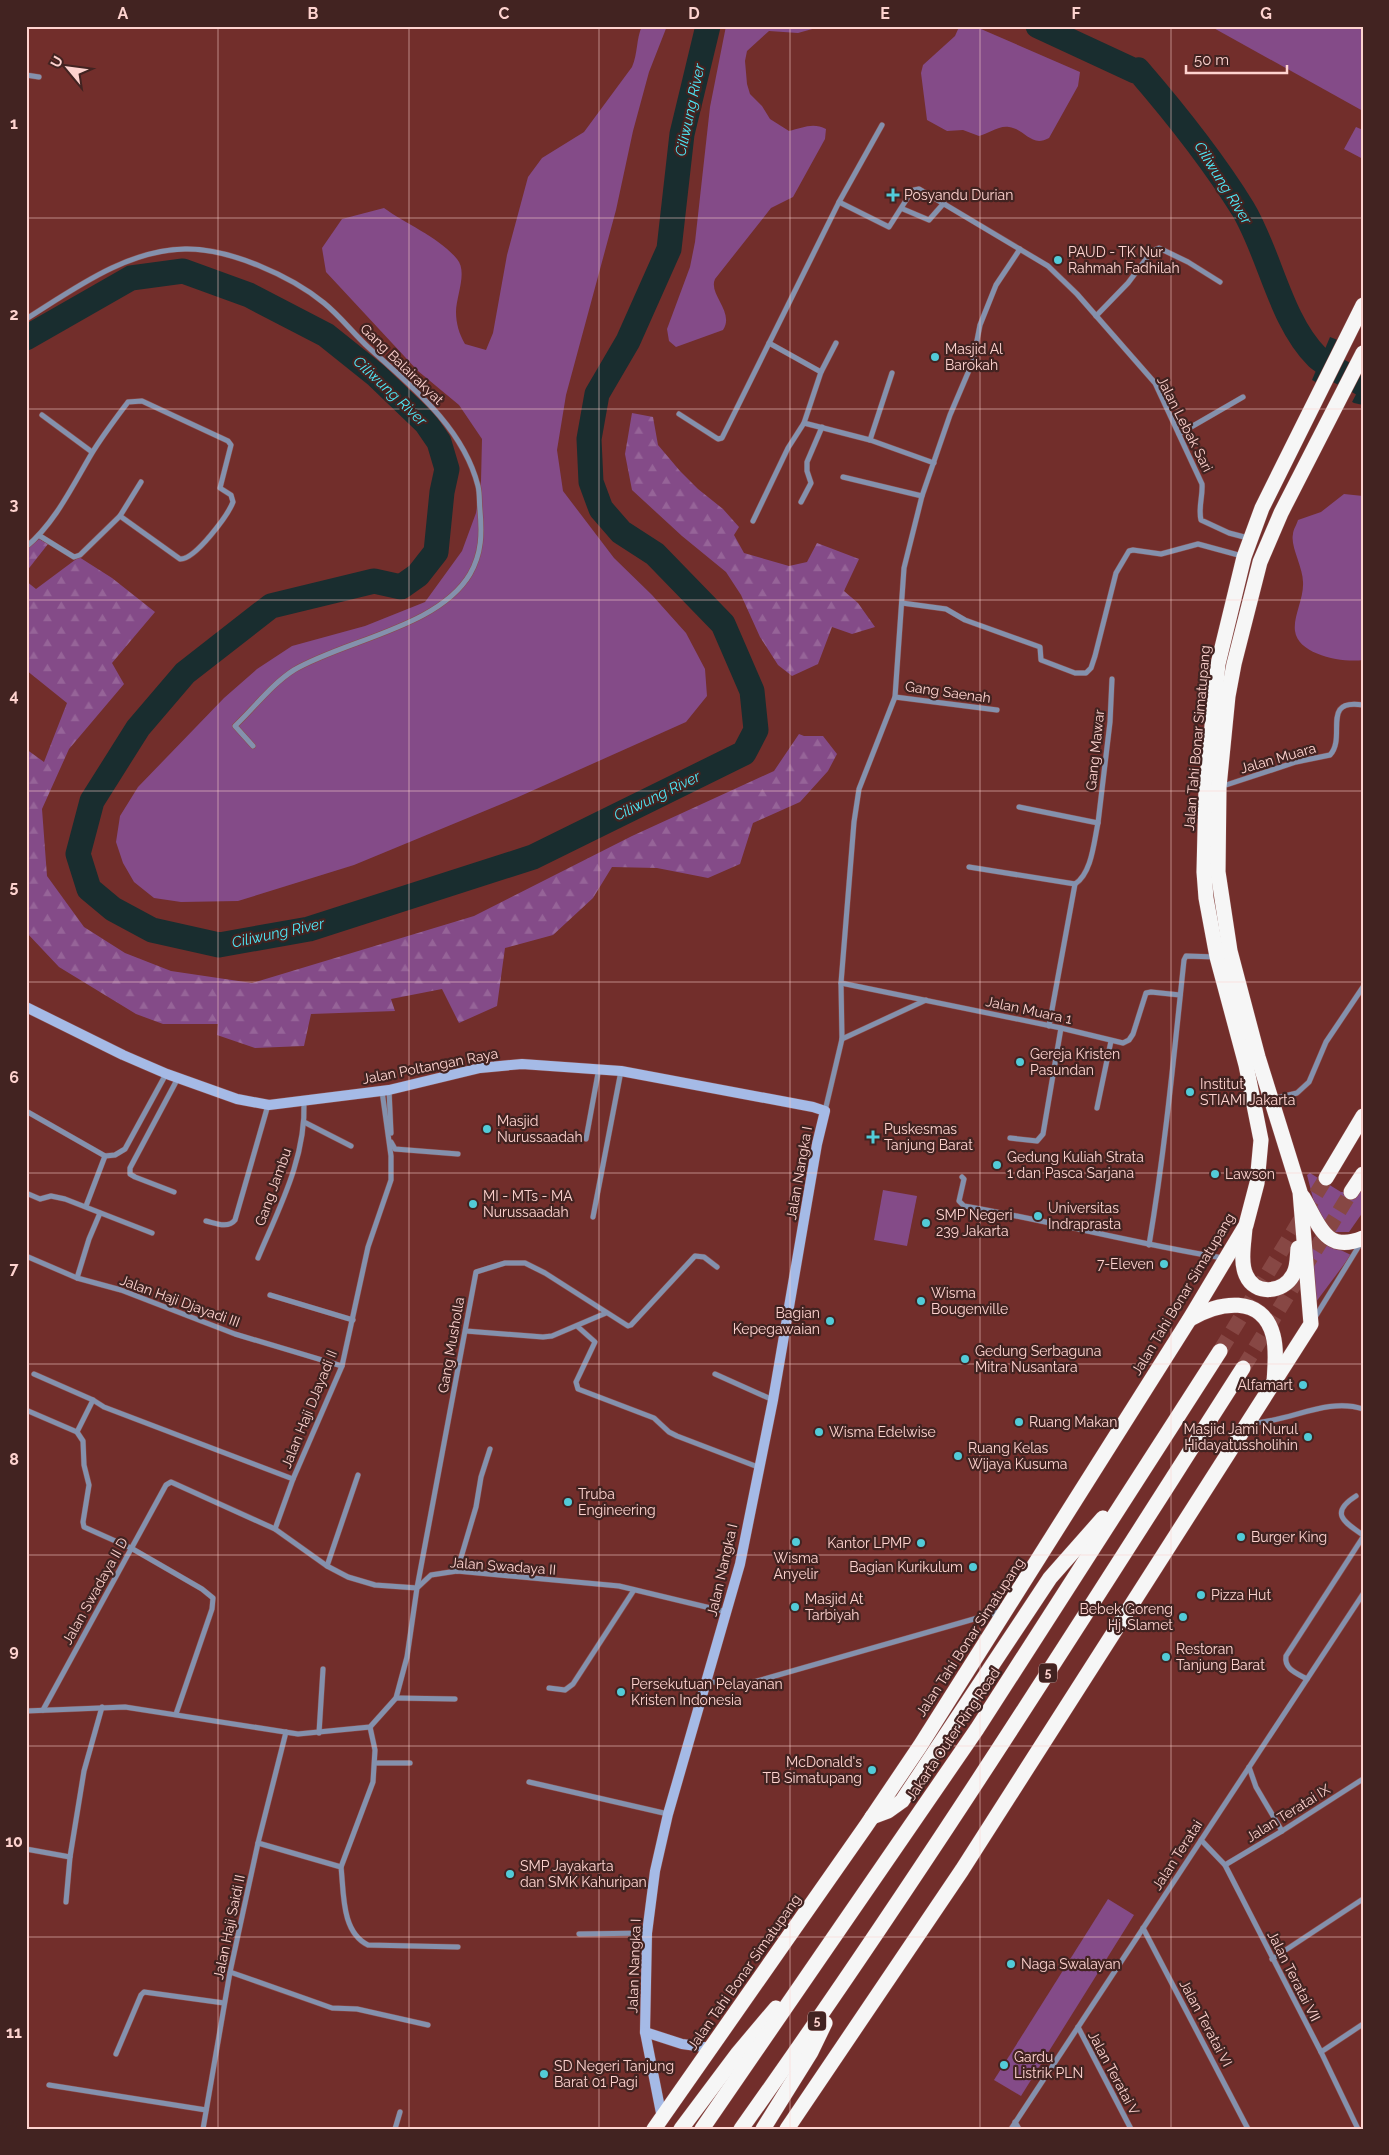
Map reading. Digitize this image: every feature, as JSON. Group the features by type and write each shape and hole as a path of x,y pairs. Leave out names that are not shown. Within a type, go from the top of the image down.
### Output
{"highway":[{"name":"Jalan Tahi Bonar Simatupang","path":"658,2123 872,1817 1008,1609 1189,1320 1246,1225 1257,1183 1261,1140 1246,1065 1217,957 1206,898 1204,843 1206,788 1218,664 1244,556 1262,508 1363,305"},
{"name":"Jalan Tahi Bonar Simatupang","path":"1311,1324 1300,1195 1230,951 1222,905 1218,845 1220,787 1234,664 1260,562 1281,513 1363,353"},
{"path":"1326,1178 1363,1116"},
{"path":"1261,1140 1283,1135"},
{"path":"1352,1192 1363,1174"},
{"path":"1246,1225 1243,1260 1245,1275 1260,1288 1271,1290 1281,1288 1288,1282 1296,1268 1300,1195"},
{"path":"1300,1195 1328,1238 1343,1244 1363,1240"},
{"path":"1189,1320 1214,1307 1233,1304 1247,1307 1259,1313 1268,1324 1273,1336 1276,1353 1274,1383"},
{"path":"791,2127 962,1870 1311,1324"},
{"name":"Jakarta Outer Ring Road","path":"702,2129 977,1729 1220,1351"},
{"name":"5","path":"741,2129 849,1975 1016,1723 1243,1368"},
{"path":"872,1817 888,1811 902,1800 1050,1578 1135,1482"},
{"path":"681,2129 744,2046 822,1957"},
{"path":"763,2129 810,2052 849,1975"}],"street":[{"path":"26,74 39,77"},
{"path":"680,414 720,440 839,202 882,125"},
{"name":"Jalan Lebak Sari","path":"902,209 910,194 914,190 920,189 1048,266 1096,316 1154,383 1202,484 1201,520 1229,534 1250,538"},
{"path":"839,202 889,227 902,209 929,220 944,203"},
{"path":"1096,316 1128,283 1152,251 1159,248 1188,262 1220,282"},
{"name":"Gang Balairakyat","path":"26,319 113,267 145,256 186,249 211,252 247,261 278,275 325,304 419,393 444,422 464,452 478,489 482,526 481,543 473,565 460,587 454,595 422,615 313,660 289,674 235,726 253,746"},
{"path":"825,1111 842,1039 841,983 850,854 859,789 895,696 904,568 922,496 950,415 973,361 980,325 996,285 1020,249"},
{"path":"769,343 821,372"},
{"path":"753,521 788,448 804,423 821,372 836,343"},
{"path":"870,440 892,373"},
{"path":"1179,434 1243,397"},
{"path":"26,548 40,536 66,497 92,452 128,402 142,401 228,441 231,445 220,488 231,496 234,502 220,524 190,556 180,559 120,516"},
{"path":"42,415 92,452"},
{"path":"804,423 870,440 934,463"},
{"path":"801,502 811,483 806,462 822,428"},
{"path":"843,477 922,496"},
{"path":"40,536 74,558 77,557 120,516 141,482"},
{"path":"902,603 946,609 965,620 1040,647 1041,660 1075,673 1086,673 1091,668 1095,656 1116,573 1129,551 1161,554 1198,544 1244,556"},
{"name":"Gang Mawar","path":"1075,884 1087,869 1098,823 1110,722 1112,679"},
{"name":"Gang Saenah","path":"895,696 997,710"},
{"name":"Jalan Muara","path":"1220,787 1296,762 1330,755 1336,745 1336,717 1340,710 1343,706 1352,703 1363,705"},
{"path":"1019,808 1098,823"},
{"path":"969,867 1075,884 1049,1026"},
{"path":"1149,1245 1161,1171 1184,957 1217,957"},
{"name":"Jalan Muara 1","path":"841,983 1061,1028 1111,1041"},
{"path":"1271,1099 1297,1093 1309,1082 1326,1042 1363,987"},
{"path":"1097,1108 1111,1041 1123,1043 1130,1040 1146,993 1180,995"},
{"path":"842,1039 926,1000"},
{"name":"Jalan Poltangan Raya","path":"26,1007 166,1074 237,1098 268,1105 386,1091 496,1066 522,1064 621,1071 825,1111"},
{"path":"1010,1138 1037,1141 1043,1134 1061,1028"},
{"path":"586,1139 599,1068"},
{"path":"593,1217 621,1071"},
{"path":"26,1111 105,1156 115,1155 125,1149 166,1074"},
{"path":"174,1192 134,1177 130,1174 130,1168 178,1078"},
{"path":"386,1091 391,1143 395,1149 458,1154"},
{"name":"Jalan Haji DJayadi II","path":"275,1529 293,1479 342,1366 354,1320 368,1247 391,1180 386,1091"},
{"name":"Gang Jambu","path":"258,1258 295,1168 304,1122 304,1102"},
{"path":"206,1221 227,1225 232,1224 235,1220 268,1105"},
{"name":"Jalan Nangka I","path":"658,2123 645,2032 647,1933 655,1871 668,1814 740,1564 773,1400 817,1144 825,1111"},
{"path":"304,1122 351,1146"},
{"path":"86,1206 105,1156"},
{"path":"962,1177 964,1178 959,1201 964,1206 1032,1218 1149,1245 1226,1258"},
{"path":"26,1193 40,1199 51,1196 65,1199 152,1233"},
{"path":"77,1278 89,1239 100,1213"},
{"path":"1311,1324 1363,1240"},
{"name":"Jalan Haji Djayadi III","path":"26,1256 77,1278 121,1290 235,1334 342,1366"},
{"name":"Gang Musholla","path":"417,1588 476,1272 505,1264 525,1263 545,1273 626,1326 631,1325 695,1256 704,1257 717,1267"},
{"path":"270,1295 354,1320"},
{"path":"466,1331 544,1337 559,1334 606,1313"},
{"path":"577,1326 596,1342 576,1382 578,1389 654,1418 669,1432 677,1436 758,1467"},
{"path":"34,1374 93,1400 104,1407 293,1479"},
{"path":"715,1374 773,1400"},
{"path":"77,1432 93,1400"},
{"path":"1249,1423 1270,1423 1338,1404 1363,1409"},
{"path":"26,1410 77,1432 83,1441 84,1465 88,1485 83,1525 86,1529 131,1548 202,1588 213,1598 212,1609 176,1714"},
{"path":"457,1571 476,1507 481,1477 490,1449"},
{"path":"327,1566 358,1475"},
{"name":"Jalan Swadaya II D","path":"43,1710 168,1483 171,1482 275,1529"},
{"path":"1306,1679 1288,1668 1285,1662 1286,1656 1363,1536 1347,1525 1341,1518 1341,1512 1346,1502 1356,1496"},
{"path":"26,1711 126,1707 286,1732 319,1733 370,1727 396,1698 407,1656 417,1588 375,1585 348,1578 327,1566 275,1529"},
{"name":"Jalan Swadaya II","path":"417,1588 431,1575 457,1571 619,1586 727,1612"},
{"path":"549,1688 565,1690 573,1684 634,1590"},
{"name":"Jalan Teratai","path":"1010,2129 1306,1679 1362,1598"},
{"path":"707,1682 750,1683 1008,1609"},
{"path":"319,1733 323,1669"},
{"path":"396,1698 455,1699"},
{"path":"66,1902 70,1857 84,1771 102,1707"},
{"path":"370,1727 374,1743 375,1763 368,1797 341,1867 346,1913 350,1925 360,1941 368,1945 458,1947"},
{"name":"Jalan Haji Saidi II","path":"203,2129 230,1972 258,1843 286,1732"},
{"path":"375,1763 410,1763"},
{"path":"1248,1768 1256,1786 1282,1831"},
{"name":"Jalan Teratai IX","path":"1225,1865 1363,1779"},
{"path":"529,1782 668,1814"},
{"name":"Jalan Teratai VII","path":"1201,1840 1225,1865 1272,1960 1321,2052 1358,2129"},
{"path":"258,1843 341,1867"},
{"path":"26,1849 70,1857"},
{"path":"1272,1960 1363,1899"},
{"name":"Jalan Teratai VI","path":"1143,1928 1248,2129"},
{"path":"580,1934 647,1933"},
{"path":"230,1972 332,2008 357,2008 428,2025"},
{"path":"116,2054 144,1992 224,2003"},
{"path":"1321,2052 1363,2024"},
{"name":"Jalan Teratai V","path":"1078,2027 1131,2129"},
{"name":"Jalan Nangka I","path":"645,2032 682,2044 711,2048"},
{"path":"48,2085 206,2110"},
{"path":"395,2129 400,2112"},
{"path":"1015,2122 1019,2129"}],"green space":[{"path":"642,26 667,26 649,72 633,131 616,210 566,395 557,450 563,491 614,558 652,595 686,633 705,669 707,696 686,722 516,798 354,865 238,901 181,902 154,898 134,882 123,863 116,842 120,816 138,787 224,698 257,669 292,646 365,626 425,602 462,551 476,513 481,481 482,439 459,405 418,371 326,272 322,248 342,219 384,208 442,244 460,264 462,277 456,312 461,336 465,344 486,350 493,333 507,255 528,177 542,158 584,132 632,67"},
{"path":"726,26 823,26 798,33 769,31 747,51 745,61 750,94 762,106 770,119 789,131 808,126 821,127 826,129 825,139 793,197 771,208 715,279 715,291 726,317 723,330 676,347 669,341 667,329 690,267 695,242 710,107"},
{"path":"974,26 1080,72 1078,86 1049,138 1037,141 1015,128 1009,127 997,128 979,136 963,130 947,131 927,120 921,73 923,65 955,36 959,27"},
{"path":"1210,26 1363,26 1363,111"},
{"path":"1356,127 1363,130 1363,159 1344,149"},
{"path":"632,413 653,417 658,445 680,471 698,489 723,509 739,527 734,535 744,553 789,566 807,562 817,543 859,559 844,591 858,603 875,627 852,634 832,627 818,664 792,676 778,665 760,637 741,595 726,572 682,536 632,490 625,454"},
{"path":"1344,494 1363,496 1363,660 1354,661 1323,656 1313,652 1298,639 1295,631 1303,582 1293,544 1294,531 1298,520 1321,512"},
{"path":"39,539 48,544 26,572 26,550"},
{"path":"79,557 112,578 155,612 112,663 124,684 69,749 42,809 47,876 84,927 125,953 171,971 252,983 474,916 632,836 774,771 799,734 804,736 823,736 837,754 828,771 800,802 753,823 740,864 708,878 657,868 612,867 593,898 553,935 505,948 497,1006 459,1023 442,989 391,999 395,1011 311,1014 304,1046 255,1048 217,1035 218,1024 163,1024 136,1014 59,967 26,932 26,749 44,762 67,703 26,670 26,581 36,589"},
{"path":"1310,1173 1341,1192 1363,1191 1363,1212 1349,1232 1332,1232 1317,1214 1307,1175"},
{"path":"883,1190 917,1196 907,1246 874,1240"},
{"path":"1314,1237 1351,1255 1313,1306 1312,1245"},
{"path":"1108,1899 1134,1915 1021,2096 994,2080"}],"water":[{"path":"1330,337 1363,350 1363,405 1354,403 1312,380"}],"pier":[{"path":"1338,338 1363,347 1363,381 1351,404 1315,384"}],"waterway":[{"name":"Ciliwung River","path":"26,338 131,278 183,271 249,295 326,335 376,375 426,423 439,442 447,469 442,492 436,552 418,575 401,587 374,581 271,606 185,673 138,728 92,801 78,854 89,889 113,909 152,930 219,945 309,929 533,857 744,753 756,730 752,691 723,624 655,554 621,532 601,509 591,482 589,439 597,394 628,341 669,249 682,134 708,26"},
{"name":"Ciliwung River","path":"1038,26 1135,71 1138,70 1193,137 1243,209 1261,246 1284,306 1304,342 1322,361 1363,384"}],"tunnel":[{"path":"1220,1351 1326,1178"},
{"path":"1243,1368 1351,1192"}],"place":[{"name":"Posyandu Durian","path":"893,195"},
{"name":"PAUD - TK Nur Rahmah Fadhilah","path":"1058,260"},
{"name":"Masjid Al Barokah","path":"935,357"},
{"name":"Gereja Kristen Pasundan","path":"1020,1062"},
{"name":"Institut STIAMI Jakarta","path":"1190,1092"},
{"name":"Masjid Nurussaadah","path":"487,1129"},
{"name":"Puskesmas Tanjung Barat","path":"873,1137"},
{"name":"Gedung Kuliah Strata 1 dan Pasca Sarjana","path":"997,1165"},
{"name":"Lawson","path":"1215,1174"},
{"name":"MI - MTs - MA Nurussaadah","path":"473,1204"},
{"name":"Universitas Indraprasta","path":"1038,1216"},
{"name":"SMP Negeri 239 Jakarta","path":"926,1223"},
{"name":"7-Eleven","path":"1164,1264"},
{"name":"Wisma Bougenville","path":"921,1301"},
{"name":"Bagian Kepegawaian","path":"830,1321"},
{"name":"Gedung Serbaguna Mitra Nusantara","path":"965,1359"},
{"name":"Alfamart","path":"1303,1385"},
{"name":"Ruang Makan","path":"1019,1422"},
{"name":"Wisma Edelwise","path":"819,1432"},
{"name":"Masjid Jami Nurul Hidayatussholihin","path":"1308,1437"},
{"name":"Ruang Kelas Wijaya Kusuma","path":"958,1456"},
{"name":"Truba Engineering","path":"568,1502"},
{"name":"Burger King","path":"1241,1537"},
{"name":"Wisma Anyelir","path":"796,1542"},
{"name":"Kantor LPMP","path":"921,1543"},
{"name":"Bagian Kurikulum","path":"973,1567"},
{"name":"Pizza Hut","path":"1201,1595"},
{"name":"Masjid At Tarbiyah","path":"795,1607"},
{"name":"Bebek Goreng Hj. Slamet","path":"1183,1617"},
{"name":"Restoran Tanjung Barat","path":"1166,1657"},
{"name":"Persekutuan Pelayanan Kristen Indonesia","path":"621,1692"},
{"name":"McDonald's TB Simatupang","path":"872,1770"},
{"name":"SMP Jayakarta dan SMK Kahuripan","path":"510,1874"},
{"name":"Naga Swalayan","path":"1011,1964"},
{"name":"Gardu Listrik PLN","path":"1004,2065"},
{"name":"SD Negeri Tanjung Barat 01 Pagi","path":"544,2074"}]}
